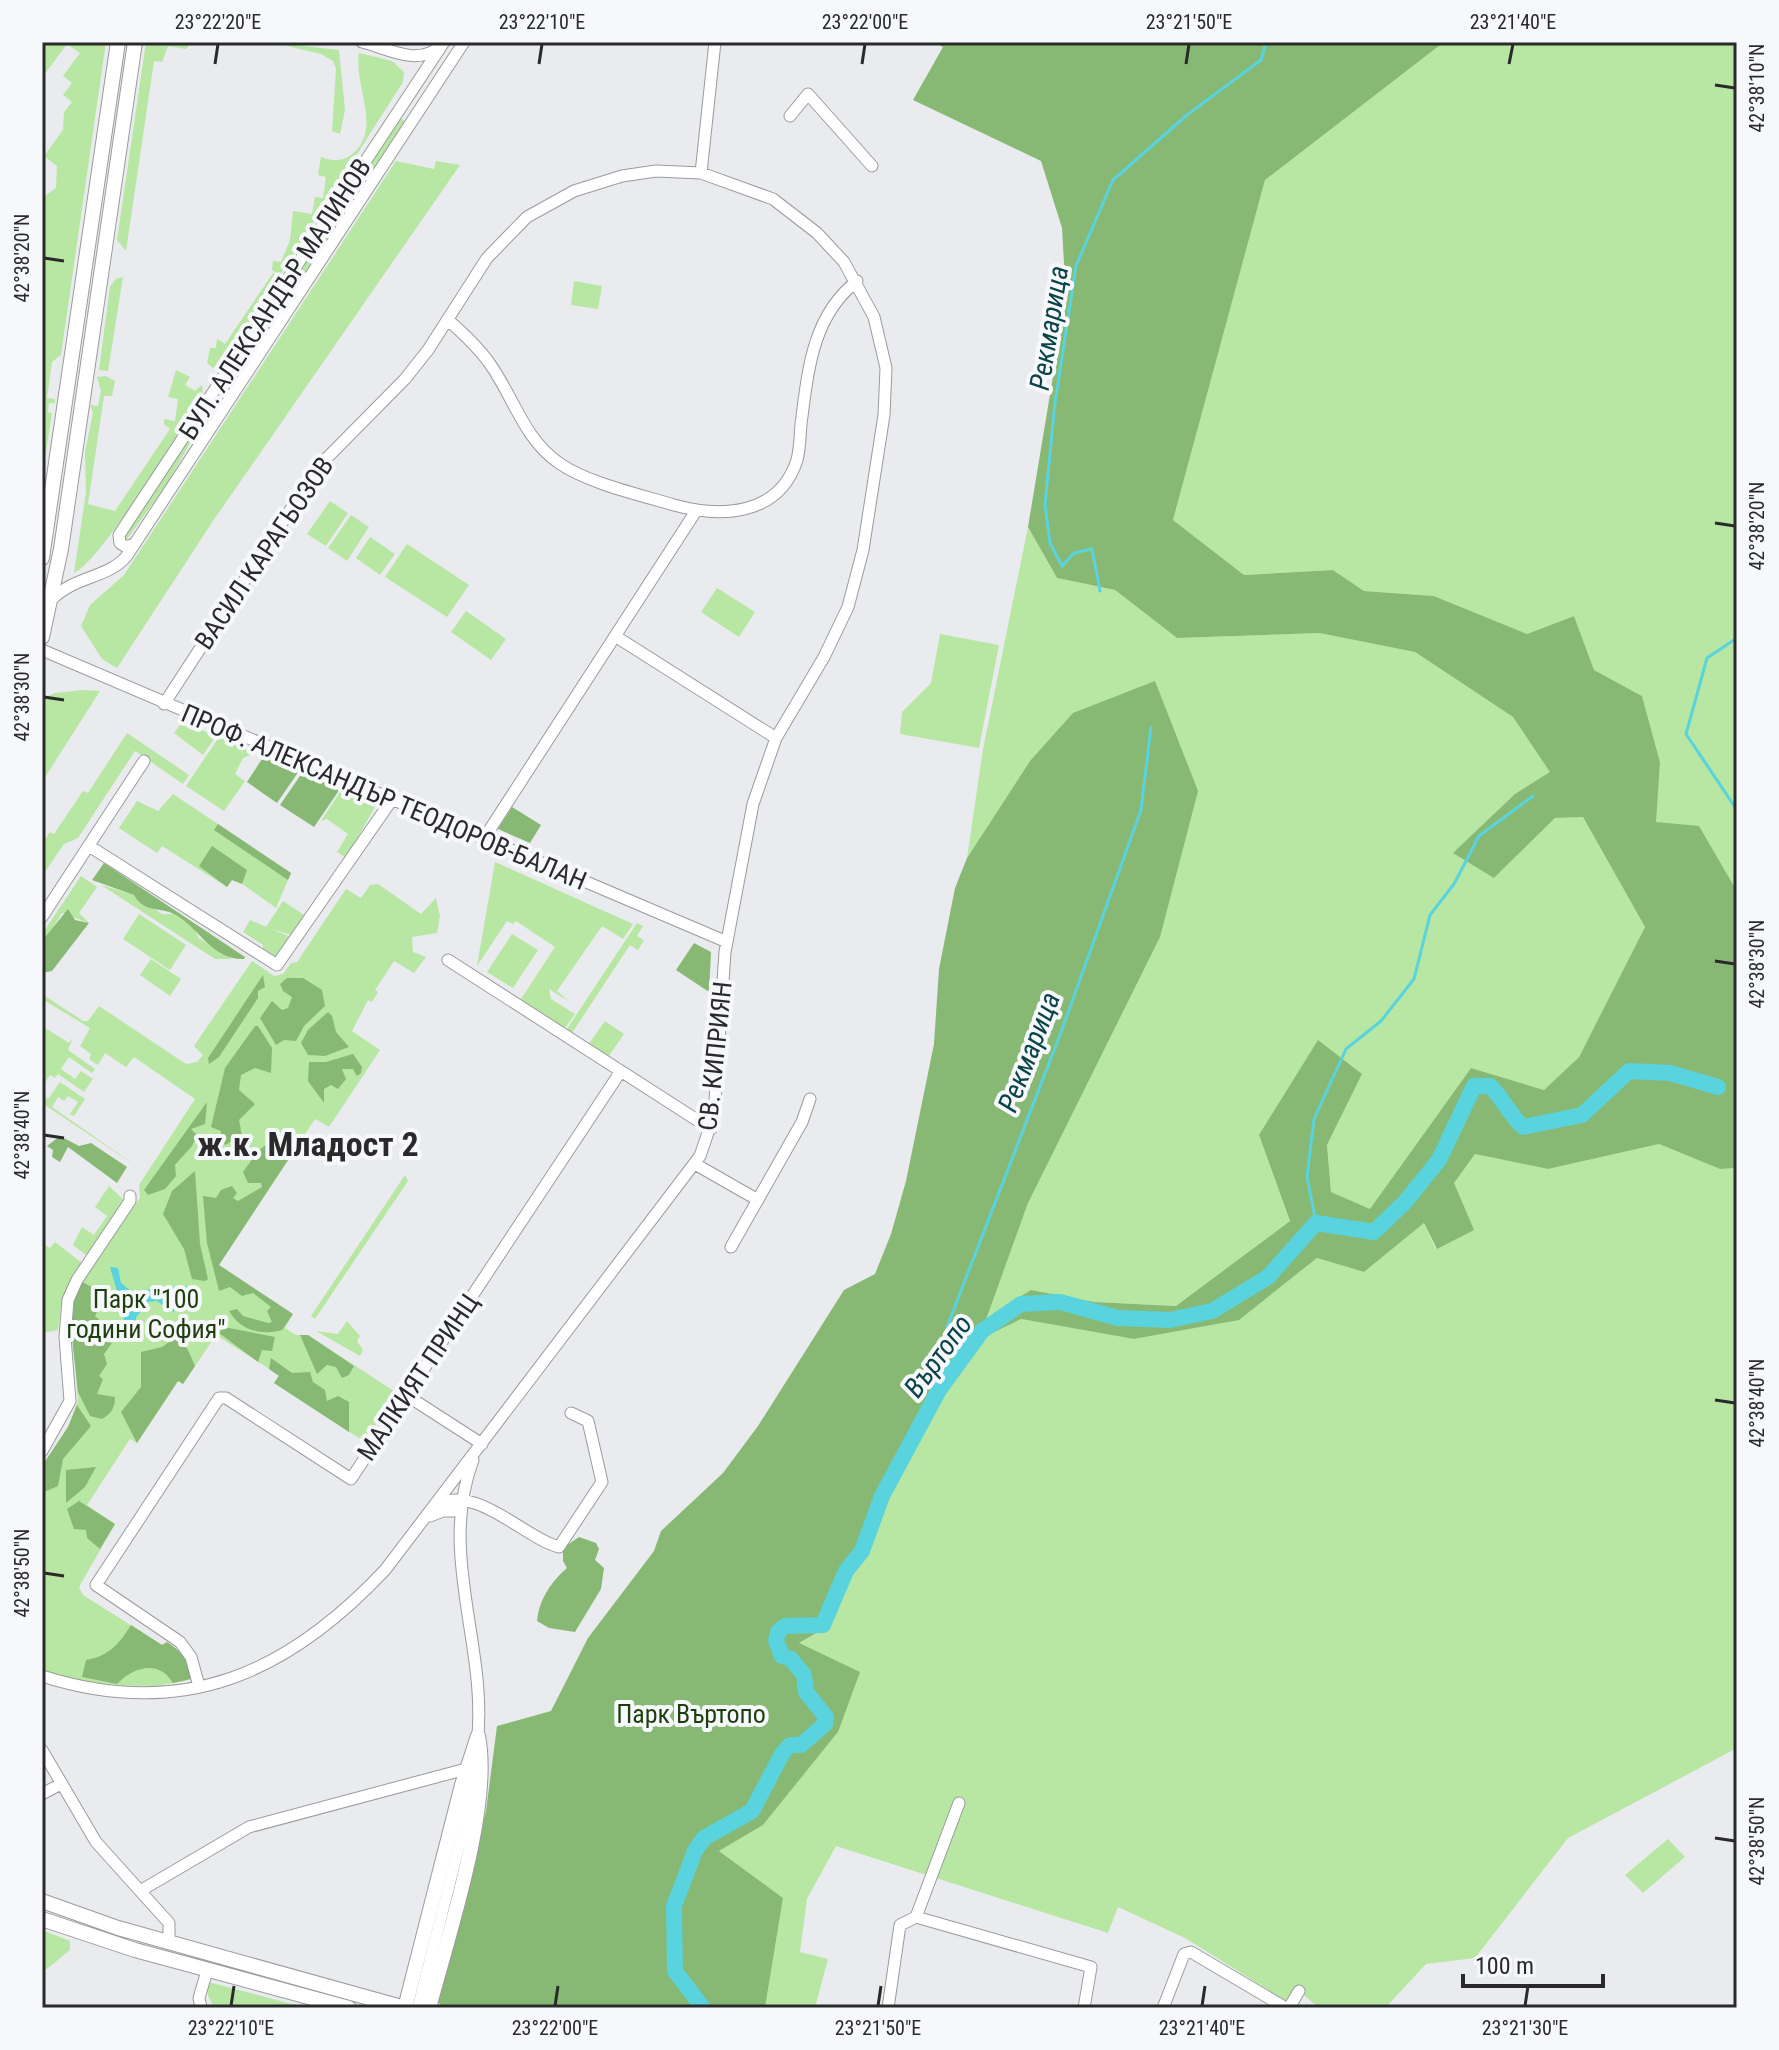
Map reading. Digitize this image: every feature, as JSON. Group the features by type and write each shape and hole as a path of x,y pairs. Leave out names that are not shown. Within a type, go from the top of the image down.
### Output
{"main road":[{"path":"42,558 118,42"},
{"path":"42,637 51,600 135,42"},
{"path":"42,1901 169,1943 405,2008 466,1769 478,1736"},
{"path":"429,2008 478,1812 483,1768 478,1736"},
{"path":"42,1919 207,1971 349,2008"}],"street":[{"path":"362,42 404,55 428,55 443,43"},
{"name":"БУЛ. АЛЕКСАНДЪР МАЛИНОВ","path":"51,600 72,582 116,566 134,544 464,42"},
{"path":"701,173 715,42"},
{"name":"БУЛ. АЛЕКСАНДЪР МАЛИНОВ","path":"134,544 126,547 120,543 119,535 443,43"},
{"path":"404,55 413,69 412,89"},
{"path":"790,116 808,94 872,166"},
{"name":"СВ. КИПРИЯН","path":"42,1676 111,1690 148,1691 199,1686 270,1663 324,1630 385,1570 695,1164 711,1129 727,942 753,804 776,738 841,625 863,550 884,415 886,375 880,335 857,281 832,247 786,207 757,191 701,173"},
{"name":"ВАСИЛ КАРАГЬОЗОВ","path":"164,704 319,466 405,379 448,320 487,258 527,217 550,201 630,175 701,173"},
{"path":"448,320 491,364 533,441 561,465 620,488 696,511 731,514 759,505 780,487 797,461 810,353 823,322 843,292 857,281"},
{"path":"483,840 696,511"},
{"path":"615,636 776,738"},
{"name":"ПРОФ. АЛЕКСАНДЪР ТЕОДОРОВ-БАЛАН","path":"42,650 727,942"},
{"path":"42,917 144,761"},
{"path":"89,846 277,965 391,801"},
{"path":"448,960 711,1129"},
{"name":"МАЛКИЯТ ПРИНЦ","path":"199,1686 191,1657 180,1642 96,1585 219,1398 226,1398 351,1479 621,1071"},
{"path":"731,1247 802,1122 810,1099"},
{"path":"695,1164 758,1200"},
{"path":"42,1451 70,1401 65,1337 68,1300 77,1280 130,1201 130,1196"},
{"path":"406,1395 479,1448 461,1507 459,1560 479,1707 478,1736 469,1804 418,2008"},
{"path":"432,1508 441,1502 461,1507 522,1526 559,1547 602,1482 588,1421 571,1413"},
{"path":"420,1523 436,1513 461,1507"},
{"path":"42,1750 59,1785 96,1842 169,1923 169,1943"},
{"path":"140,1891 249,1827 466,1769"},
{"path":"42,1794 59,1785"},
{"path":"916,1917 959,1803"},
{"path":"888,2008 900,1925 916,1917 1091,1967 1084,2008"},
{"path":"1163,2008 1184,1954 1191,1952 1287,2008 1299,1991"},
{"path":"201,2008 199,1998 207,1971"}],"green space":[{"path":"42,42 106,42 61,355 52,362 47,398 55,399 55,403 49,403 48,412 52,413 42,478 42,198 56,188 57,166 44,156 63,130 64,112 72,102 63,95 72,83 63,76 80,53 67,44 44,75"},
{"path":"146,42 192,42 186,49 168,46 162,62 154,61 126,251 117,240"},
{"path":"271,42 339,50 345,110 340,134 332,131 336,69 333,61 321,54"},
{"path":"934,42 1444,42 1265,180 1173,520 1244,575 1333,570 1364,591 1434,596 1527,634 1574,616 1594,670 1642,696 1660,762 1656,822 1699,826 1735,888 1737,1168 1720,1169 1659,1144 1548,1169 1475,1154 1454,1183 1474,1230 1437,1249 1424,1223 1364,1272 1317,1258 1239,1320 1134,1339 1021,1319 986,1336 994,1313 1031,1290 1095,1302 1176,1306 1290,1221 1259,1135 1318,1040 1362,1074 1327,1145 1331,1192 1370,1209 1471,1068 1544,1090 1579,1057 1645,927 1583,817 1555,818 1494,878 1453,853 1515,794 1550,772 1513,717 1415,652 1319,633 1177,638 1115,590 1057,578 1028,527 1066,298 1062,228 1041,161 913,100 943,47"},
{"path":"1444,42 1737,42 1737,982 1733,984 1735,888 1655,823 1660,762 1642,696 1594,670 1574,616 1527,634 1434,596 1364,591 1333,570 1244,575 1173,520 1265,180"},
{"path":"359,53 392,61 404,72 403,82 280,275 272,270 273,261 281,262 290,240 293,211 312,214 315,197 323,198 326,177 318,175 321,157 336,160 347,157 361,145 366,120"},
{"path":"400,118 405,121 238,375 234,373"},
{"path":"396,161 434,169 436,161 460,165 213,521 117,668 102,659 81,626 90,605 124,575"},
{"path":"273,273 279,278 221,366 213,368 207,363 210,348 216,348 217,339 225,344"},
{"path":"123,277 108,371 99,370 110,286"},
{"path":"574,281 602,286 598,309 571,305"},
{"path":"176,370 190,377 185,385 195,391 202,385 203,395 121,520 87,563 74,573 86,492 85,452 93,412 90,405 98,406 101,391 97,377 106,376 115,381 112,396 104,396 88,504 115,511 170,429 164,424 164,419 175,421 178,399 168,397"},
{"path":"212,404 167,484 125,542 124,538"},
{"path":"330,501 348,513 326,546 307,534"},
{"path":"351,515 369,527 347,561 328,548"},
{"path":"1028,527 1057,578 1115,590 1177,638 1319,633 1415,652 1513,717 1551,772 1515,794 1494,878 1555,818 1583,817 1645,927 1579,1057 1544,1090 1471,1068 1370,1210 1331,1192 1327,1145 1362,1074 1259,1135 1290,1221 1177,1306 1095,1302 1031,1290 986,1335 1021,1319 1134,1339 1238,1320 1317,1258 1364,1272 1424,1223 1436,1249 1453,1183 1475,1154 1548,1169 1659,1144 1720,1169 1737,1168 1737,1748 1568,1838 1475,1958 1426,1964 1385,2008 1319,2008 1300,1992 1291,2004 1185,1938 1118,1907 1108,1933 836,1846 807,1899 800,1952 828,1959 815,2008 765,2008 783,1898 719,1851 763,1825 838,1732 799,1643 827,1627 846,1571 862,1551 882,1496 939,1390 982,1331 1028,1203 1030,761 967,858 983,749"},
{"path":"370,537 395,554 380,575 356,558"},
{"path":"407,544 469,585 447,617 385,577"},
{"path":"717,588 755,612 739,637 701,612"},
{"path":"466,611 506,639 491,660 451,632"},
{"path":"940,634 999,645 979,748 900,734 902,712 931,683"},
{"name":"Парк Въртопо","path":"1155,681 1198,791 1160,937 1028,1203 982,1331 939,1390 882,1496 862,1551 846,1571 827,1627 799,1643 860,1672 838,1732 763,1825 719,1851 783,1898 765,2008 442,2007 438,2002 486,1811 497,1726 551,1711 588,1638 654,1551 661,1531 723,1473 758,1426 844,1290 875,1274 891,1234 906,1181 934,1044 939,969 955,888 967,858 1030,761 1073,713"},
{"path":"100,691 42,782 42,699 55,693"},
{"path":"182,722 216,736 203,755 174,733"},
{"path":"127,733 189,775 183,784 135,751 78,838 64,844 42,876 42,844 50,832 54,834 83,791 88,793"},
{"path":"219,737 255,753 243,758 235,774 245,781 224,811 186,786"},
{"path":"264,756 299,771 277,803 247,782"},
{"path":"302,773 340,789 314,827 280,805"},
{"path":"342,789 375,807 346,858 337,852 348,834 327,819 321,821"},
{"path":"173,794 291,873 276,908 238,881 232,880 227,887 162,846 157,853 119,828 137,801 158,811"},
{"path":"512,807 541,825 530,843 498,829"},
{"path":"218,824 291,873 288,880 214,830"},
{"path":"212,846 247,870 242,884 232,880 227,887 199,866"},
{"path":"495,862 633,924 623,939 602,926 557,991 570,1002 549,989 551,999 575,1014 565,1028 521,999 555,947 516,921 513,924 507,921 477,966"},
{"path":"104,863 244,959 223,955 176,915 143,905 134,895 92,880"},
{"path":"81,876 97,887 79,913 89,923 62,913 42,945 42,934"},
{"name":"Парк \"100 години София\"","path":"378,884 421,914 436,898 440,916 437,933 412,937 413,952 426,957 414,973 394,961 375,990 378,992 372,1002 368,1000 352,1031 380,1050 329,1127 315,1119 219,1265 293,1314 285,1328 296,1335 308,1335 397,1393 365,1442 274,1383 279,1375 216,1335 183,1384 178,1381 137,1443 130,1439 87,1505 115,1524 79,1587 83,1595 162,1645 167,1642 191,1679 154,1685 116,1685 42,1671 42,1466 68,1427 78,1401 72,1332 74,1301 82,1282 140,1198 139,1185 195,1099 134,1057 126,1067 105,1053 98,1065 89,1059 91,1054 80,1046 90,1028 42,999 42,994 83,1021 88,1021 99,1006 186,1064 197,1062 203,1055 194,1046 252,961 274,976 283,974 291,963 297,962 346,889 361,898 370,885"},
{"path":"101,885 134,895 162,914 175,914 193,926 199,938 232,959 215,959"},
{"path":"283,901 307,917 294,936 266,927"},
{"path":"68,909 75,920 89,923 52,971 42,973 42,941"},
{"path":"139,914 186,945 170,970 123,939"},
{"path":"250,920 293,938 279,959 262,953 263,945 243,932"},
{"path":"637,923 643,926 637,936 644,940 638,950 630,945 572,1033 567,1029"},
{"path":"512,934 538,950 513,988 487,972"},
{"path":"694,943 711,952 709,992 676,970"},
{"path":"151,959 181,979 170,996 140,975"},
{"path":"263,975 265,987 258,991 258,998 219,1057 209,1064 208,1058"},
{"path":"287,978 303,978 322,990 325,1006 304,1026 296,1041 284,1040 276,1045 260,1018 272,1001 282,1010 288,1008 292,997 283,991 280,984"},
{"path":"328,1012 336,1032 349,1047 325,1056 308,1055 301,1043 308,1030"},
{"path":"605,1021 624,1034 608,1057 588,1045"},
{"path":"42,1026 69,1043 73,1037 68,1050 95,1069 92,1073 69,1057 61,1069 75,1079 81,1071 93,1079 84,1092 58,1074 55,1078 50,1075 42,1087"},
{"path":"255,1026 272,1048 271,1073 255,1068 241,1075 239,1090 255,1104 239,1120 242,1136 225,1145 220,1141 221,1131 211,1127 225,1068"},
{"path":"353,1054 362,1067 361,1073 357,1076 353,1069 342,1069 346,1079 338,1089 331,1085 324,1089 324,1103 308,1081 309,1062 326,1062"},
{"path":"60,1082 85,1099 74,1116 70,1114 78,1102 68,1096 64,1101 58,1097 52,1107 139,1168 42,1103 42,1094 48,1099"},
{"path":"207,1102 205,1124 191,1129 197,1135 192,1146 175,1165 176,1176 165,1189 148,1195 144,1190"},
{"path":"272,1131 298,1145 219,1265 293,1314 282,1330 259,1332 239,1323 229,1311 237,1309 243,1316 268,1323 272,1322 267,1311 271,1307 253,1293 242,1296 230,1287 219,1291 207,1243 203,1196 216,1198 221,1190 232,1186 237,1193 233,1198 238,1201 262,1187 261,1183 248,1183 243,1172 267,1144 267,1135"},
{"path":"60,1136 79,1146 91,1143 127,1167 117,1183 68,1147 60,1162 52,1157 53,1150 47,1146"},
{"path":"195,1171 200,1244 208,1279 205,1281 192,1279 184,1249 163,1214 172,1191"},
{"path":"405,1175 408,1181 315,1319 311,1316"},
{"path":"109,1186 125,1201 86,1255 73,1245 82,1227 94,1235 107,1216 95,1207"},
{"path":"55,1242 82,1263 62,1299 58,1330 42,1333 42,1243 50,1248"},
{"path":"82,1282 94,1288 100,1305 95,1316 111,1331 110,1336 77,1330 72,1325 74,1301"},
{"path":"347,1321 360,1336 357,1341 363,1350 360,1356 316,1331 338,1334"},
{"path":"224,1327 275,1337 272,1351 262,1350 258,1362 219,1333"},
{"path":"300,1335 308,1335 354,1366 349,1375 342,1378 336,1367 327,1365 317,1374"},
{"path":"81,1336 112,1343 104,1354 107,1364 99,1376 103,1379 97,1394 115,1397 115,1401 112,1410 102,1419 90,1416 78,1392 72,1338"},
{"path":"176,1337 179,1344 187,1348 195,1366 183,1384 178,1381 137,1443 121,1412 141,1387 141,1352 162,1347"},
{"path":"271,1358 292,1373 310,1372 313,1382 325,1390 327,1401 338,1396 349,1402 349,1432 274,1383 279,1376 269,1369"},
{"path":"77,1405 91,1426 63,1459 58,1486 42,1493 42,1466 68,1427"},
{"path":"96,1467 85,1487 66,1503 66,1470"},
{"path":"79,1501 115,1524 100,1549 87,1538 86,1530 74,1529 67,1509"},
{"path":"579,1537 596,1543 599,1549 595,1560 604,1568 601,1589 575,1632 549,1628 537,1621 540,1605 551,1585 567,1568 563,1561 563,1548"},
{"path":"131,1625 162,1645 167,1642 177,1649 187,1662 191,1679 173,1683 167,1675 153,1668 131,1673 117,1684 82,1677 86,1660 101,1656 113,1648"},
{"path":"1668,1839 1685,1857 1643,1893 1625,1875"},
{"path":"42,1930 70,1941 70,1950 42,1973"},
{"path":"208,1982 307,2008 214,2008 208,1996"}],"water":[{"path":"110,1267 118,1268 121,1283 131,1291 187,1286 185,1299 173,1312 157,1301 147,1302 136,1318 136,1333 123,1336 124,1316"}],"waterway":[{"name":"Рекмарица","path":"1100,591 1092,549 1074,553 1062,566 1050,543 1045,504 1055,403 1076,266 1113,180 1187,115 1261,60 1266,42"},
{"path":"1737,638 1707,658 1686,734 1737,810"},
{"name":"Рекмарица","path":"939,1390 947,1327 1060,1035 1141,810 1151,727"},
{"path":"1316,1223 1307,1177 1314,1119 1346,1049 1381,1021 1414,979 1430,915 1454,884 1479,836 1533,796"},
{"name":"Въртопо","path":"703,2008 675,1971 674,1906 695,1851 704,1838 752,1811 782,1754 790,1745 801,1745 825,1724 826,1717 806,1692 804,1675 791,1659 782,1656 776,1641 778,1632 785,1626 823,1625 846,1571 862,1551 882,1496 939,1390 982,1331 1021,1304 1060,1302 1118,1318 1170,1320 1212,1311 1268,1277 1316,1223 1374,1232 1405,1202 1439,1160 1474,1086 1490,1086 1523,1127 1582,1115 1629,1071 1670,1073 1718,1087"}],"district":[{"name":"ж.к. Младост 2","path":"308,1144"}]}
